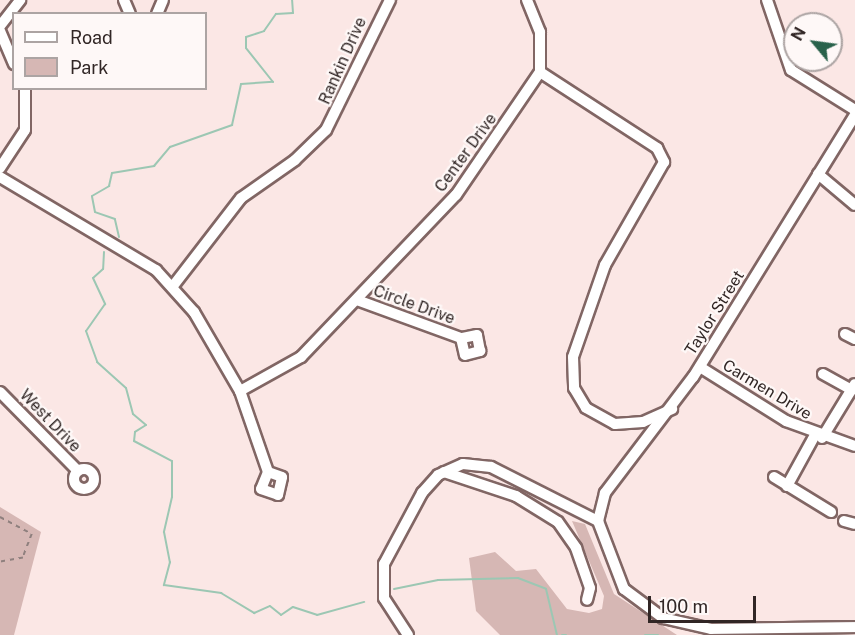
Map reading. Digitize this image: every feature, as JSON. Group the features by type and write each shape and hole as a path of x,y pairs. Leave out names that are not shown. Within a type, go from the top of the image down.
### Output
{"street":[{"path":"0,26 20,0"},
{"name":"Rankin Drive","path":"173,286 241,198 295,160 326,130 390,0"},
{"path":"527,0 540,32 540,72 657,148 664,162 605,265 573,357 574,388 586,408 615,423 643,422 672,409"},
{"path":"767,0 791,70 855,110"},
{"path":"0,32 12,59"},
{"name":"Center Drive","path":"240,391 301,357 357,300 467,183 540,72"},
{"path":"0,168 24,130 25,90"},
{"name":"Taylor Street","path":"598,521 605,493 672,409 700,367 855,115"},
{"path":"818,174 855,205"},
{"path":"0,177 105,234 173,286 201,321 240,391 268,472"},
{"name":"Circle Drive","path":"357,300 461,338"},
{"name":"Carmen Drive","path":"700,367 819,436 855,446"},
{"path":"787,486 854,387 823,374"},
{"name":"West Drive","path":"0,392 78,471"},
{"path":"408,635 386,605 384,564 422,493 444,472 463,464 491,467 598,521 624,589 663,618 711,629 855,627"},
{"path":"444,472 516,496 558,522 576,548 590,588 587,600"},
{"path":"774,477 831,512"}],"path":[{"path":"0,518 32,534 23,558 0,562"}],"green space":[{"path":"0,507 41,532 14,635 0,635"},
{"path":"572,521 585,524 614,594 677,635 500,635 476,611 469,558 495,552 516,571 536,569 567,609 589,613 602,609 604,596"}],"waterway":[{"path":"119,237 115,219 95,212 92,196 109,186 112,173 154,166 170,147 232,125 241,84 273,82 246,48 246,37 264,31 276,14 293,13 292,0"},
{"path":"104,252 103,269 93,278 105,304 86,331 97,362 126,388 133,414 146,425 135,432 134,441 172,461 172,497 164,532 170,562 164,585 221,593 254,613 270,606 281,615 293,607 317,615 364,602"},
{"path":"394,589 438,580 518,578 546,589 557,635"},
{"path":"645,635 658,635"}]}
